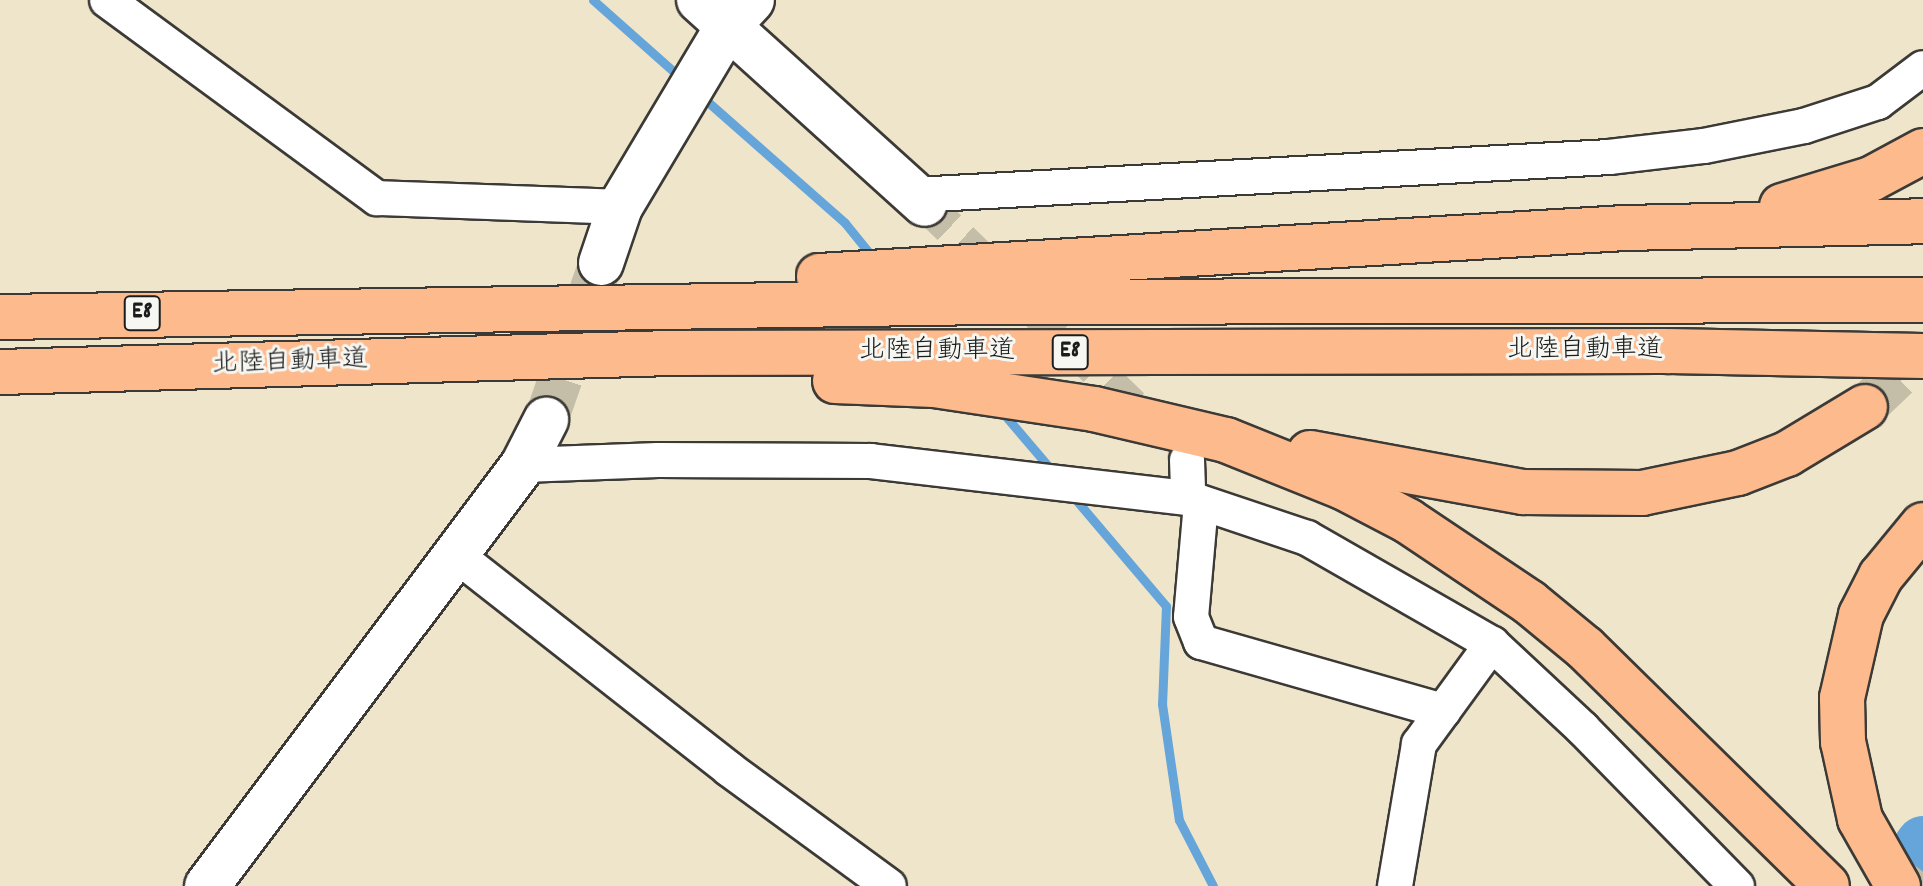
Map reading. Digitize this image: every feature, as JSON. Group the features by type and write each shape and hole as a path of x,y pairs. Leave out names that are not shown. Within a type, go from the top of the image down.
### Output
{"highway":[{"path":"284,309 1625,228 1697,221 1816,198 1871,179 1923,151"},
{"path":"1625,228 1923,221"},
{"name":"北陸自動車道","path":"0,317 284,309 1640,296 1923,300"},
{"name":"北陸自動車道","path":"0,372 672,353 1664,351 1923,356"},
{"path":"218,364 934,385 1179,442 1281,460 1343,487 1471,560 1585,648 1827,886"},
{"path":"1179,442 1457,482 1586,495 1642,493 1738,473 1787,454 1865,407"},
{"path":"1898,886 1860,819 1843,742 1842,698 1861,615 1881,576 1923,525"}],"street":[{"path":"107,0 377,198 620,207"},
{"path":"601,263 620,207 726,9 920,200 1609,157 1691,148 1804,126 1878,102 1923,68"},
{"path":"207,886 523,465 546,420"},
{"path":"1179,442 1194,501 1191,617 1201,642 1443,711"},
{"path":"523,465 658,460 871,461 1194,501 1307,538 1492,644 1583,729 1737,886"},
{"path":"455,554 729,769 889,886"},
{"path":"1395,886 1419,744 1492,644"}],"waterway":[{"path":"593,0 683,80"},
{"path":"700,95 845,223 875,260"},
{"path":"1003,413 1054,473"},
{"path":"1071,494 1166,606 1162,704 1179,820 1213,886"},
{"path":"1920,847 1923,843"}],"tunnel":[{"path":"925,204 1150,423"},
{"path":"546,420 601,263"},
{"path":"1865,407 1923,352"},
{"path":"1912,886 1923,872"}]}
